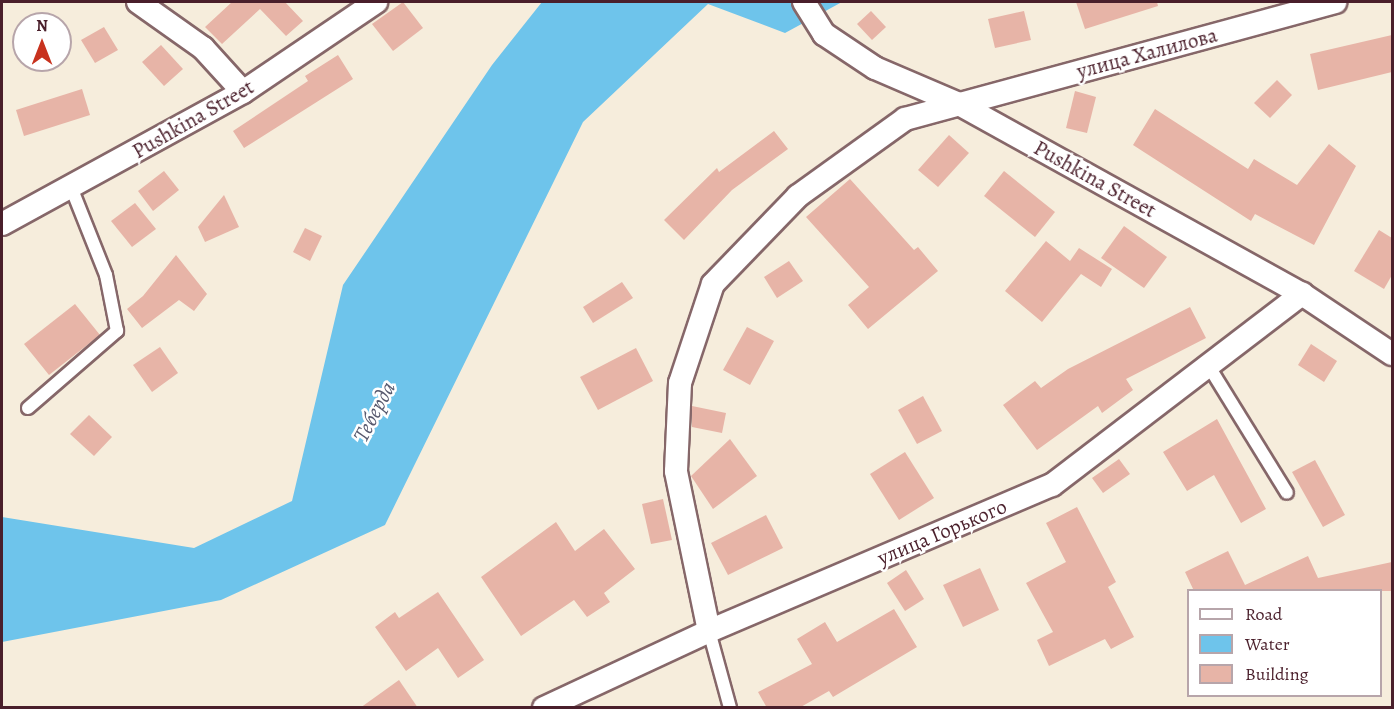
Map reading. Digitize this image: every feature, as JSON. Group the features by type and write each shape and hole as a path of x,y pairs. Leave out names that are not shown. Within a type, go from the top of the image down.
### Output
{"street":[{"path":"138,2 203,48 243,92"},
{"name":"Pushkina Street","path":"2,224 243,92 376,2"},
{"name":"Pushkina Street","path":"804,2 824,34 875,68 959,104 1302,294 1392,354"},
{"name":"улица Халилова","path":"709,631 676,471 681,383 713,284 798,196 905,119 1335,2"},
{"name":"улица Горького","path":"544,708 709,631 1052,485 1302,294"}],"lane":[{"path":"28,408 117,331 106,275 71,187"},
{"path":"1208,365 1287,493"},
{"path":"709,631 730,708"}],"water":[{"name":"Теберда","path":"542,2 842,2 785,33 708,4 583,122 385,525 221,600 2,642 2,517 194,548 292,501 343,285 492,65"}],"building":[{"path":"232,2 285,2 303,21 286,36 260,9 222,44 205,27"},
{"path":"403,2 423,28 393,51 372,24"},
{"path":"1076,2 1157,2 1158,6 1085,29"},
{"path":"871,11 886,27 872,40 857,24"},
{"path":"1024,11 1031,40 995,48 988,19"},
{"path":"104,27 118,50 95,63 81,40"},
{"path":"1392,35 1392,72 1318,90 1310,54"},
{"path":"161,45 183,69 164,86 142,62"},
{"path":"338,55 353,79 244,148 233,131 308,81 305,76"},
{"path":"1277,80 1292,95 1270,118 1254,103"},
{"path":"82,89 90,115 24,136 16,110"},
{"path":"1075,91 1096,97 1087,133 1066,128"},
{"path":"1155,109 1248,169 1254,159 1297,185 1329,144 1356,166 1314,245 1255,214 1251,221 1133,145"},
{"path":"774,131 788,149 732,190 684,240 664,220 717,168 719,172"},
{"path":"949,135 969,153 938,187 918,170"},
{"path":"164,171 179,190 153,211 138,191"},
{"path":"1004,171 1055,212 1035,237 984,196"},
{"path":"850,179 914,250 918,247 938,271 868,329 848,305 869,287 806,217"},
{"path":"224,195 239,227 205,242 198,227"},
{"path":"135,203 156,229 132,247 111,221"},
{"path":"1124,226 1167,257 1144,288 1101,258"},
{"path":"305,228 322,236 310,261 293,252"},
{"path":"1379,230 1392,238 1392,275 1384,289 1354,271"},
{"path":"1046,241 1070,261 1079,248 1112,269 1101,287 1081,274 1042,322 1005,291"},
{"path":"176,255 207,294 194,311 179,300 142,328 127,309 143,296"},
{"path":"789,261 803,281 777,298 764,277"},
{"path":"622,282 633,298 593,323 583,307"},
{"path":"75,304 100,335 49,375 24,344"},
{"path":"1190,307 1206,338 1126,379 1133,390 1102,413 1098,406 1037,450 1003,405 1035,381 1041,388 1068,369"},
{"path":"747,327 774,341 750,385 723,370"},
{"path":"1311,344 1337,361 1324,382 1298,365"},
{"path":"160,347 178,373 152,392 133,365"},
{"path":"636,348 653,381 598,410 580,377"},
{"path":"923,396 942,431 917,444 898,410"},
{"path":"692,406 726,413 722,433 692,427"},
{"path":"89,415 112,437 94,456 70,434"},
{"path":"1217,419 1266,509 1241,523 1214,475 1187,491 1163,452"},
{"path":"730,439 757,476 713,509 691,476"},
{"path":"905,452 934,498 899,520 870,474"},
{"path":"1119,459 1130,474 1103,493 1092,478"},
{"path":"1315,460 1345,515 1323,527 1292,472"},
{"path":"663,499 672,540 651,544 642,504"},
{"path":"1077,507 1116,582 1108,587 1134,637 1111,649 1105,639 1049,666 1037,640 1053,632 1026,583 1066,562 1046,523"},
{"path":"766,515 783,548 728,575 711,543"},
{"path":"556,522 575,551 604,529 635,569 604,593 610,602 587,617 574,600 521,636 481,577"},
{"path":"1228,551 1245,585 1308,556 1318,578 1392,562 1392,591 1382,591 1382,589 1193,589 1185,572"},
{"path":"980,568 999,610 963,627 943,585"},
{"path":"906,570 924,599 905,611 887,583"},
{"path":"438,592 484,660 458,678 438,648 406,671 375,627 395,612 399,618"},
{"path":"894,609 917,647 833,697 829,691 799,708 767,708 758,692 812,664 797,639 825,622 837,642"},
{"path":"399,680 418,708 360,708"}]}
